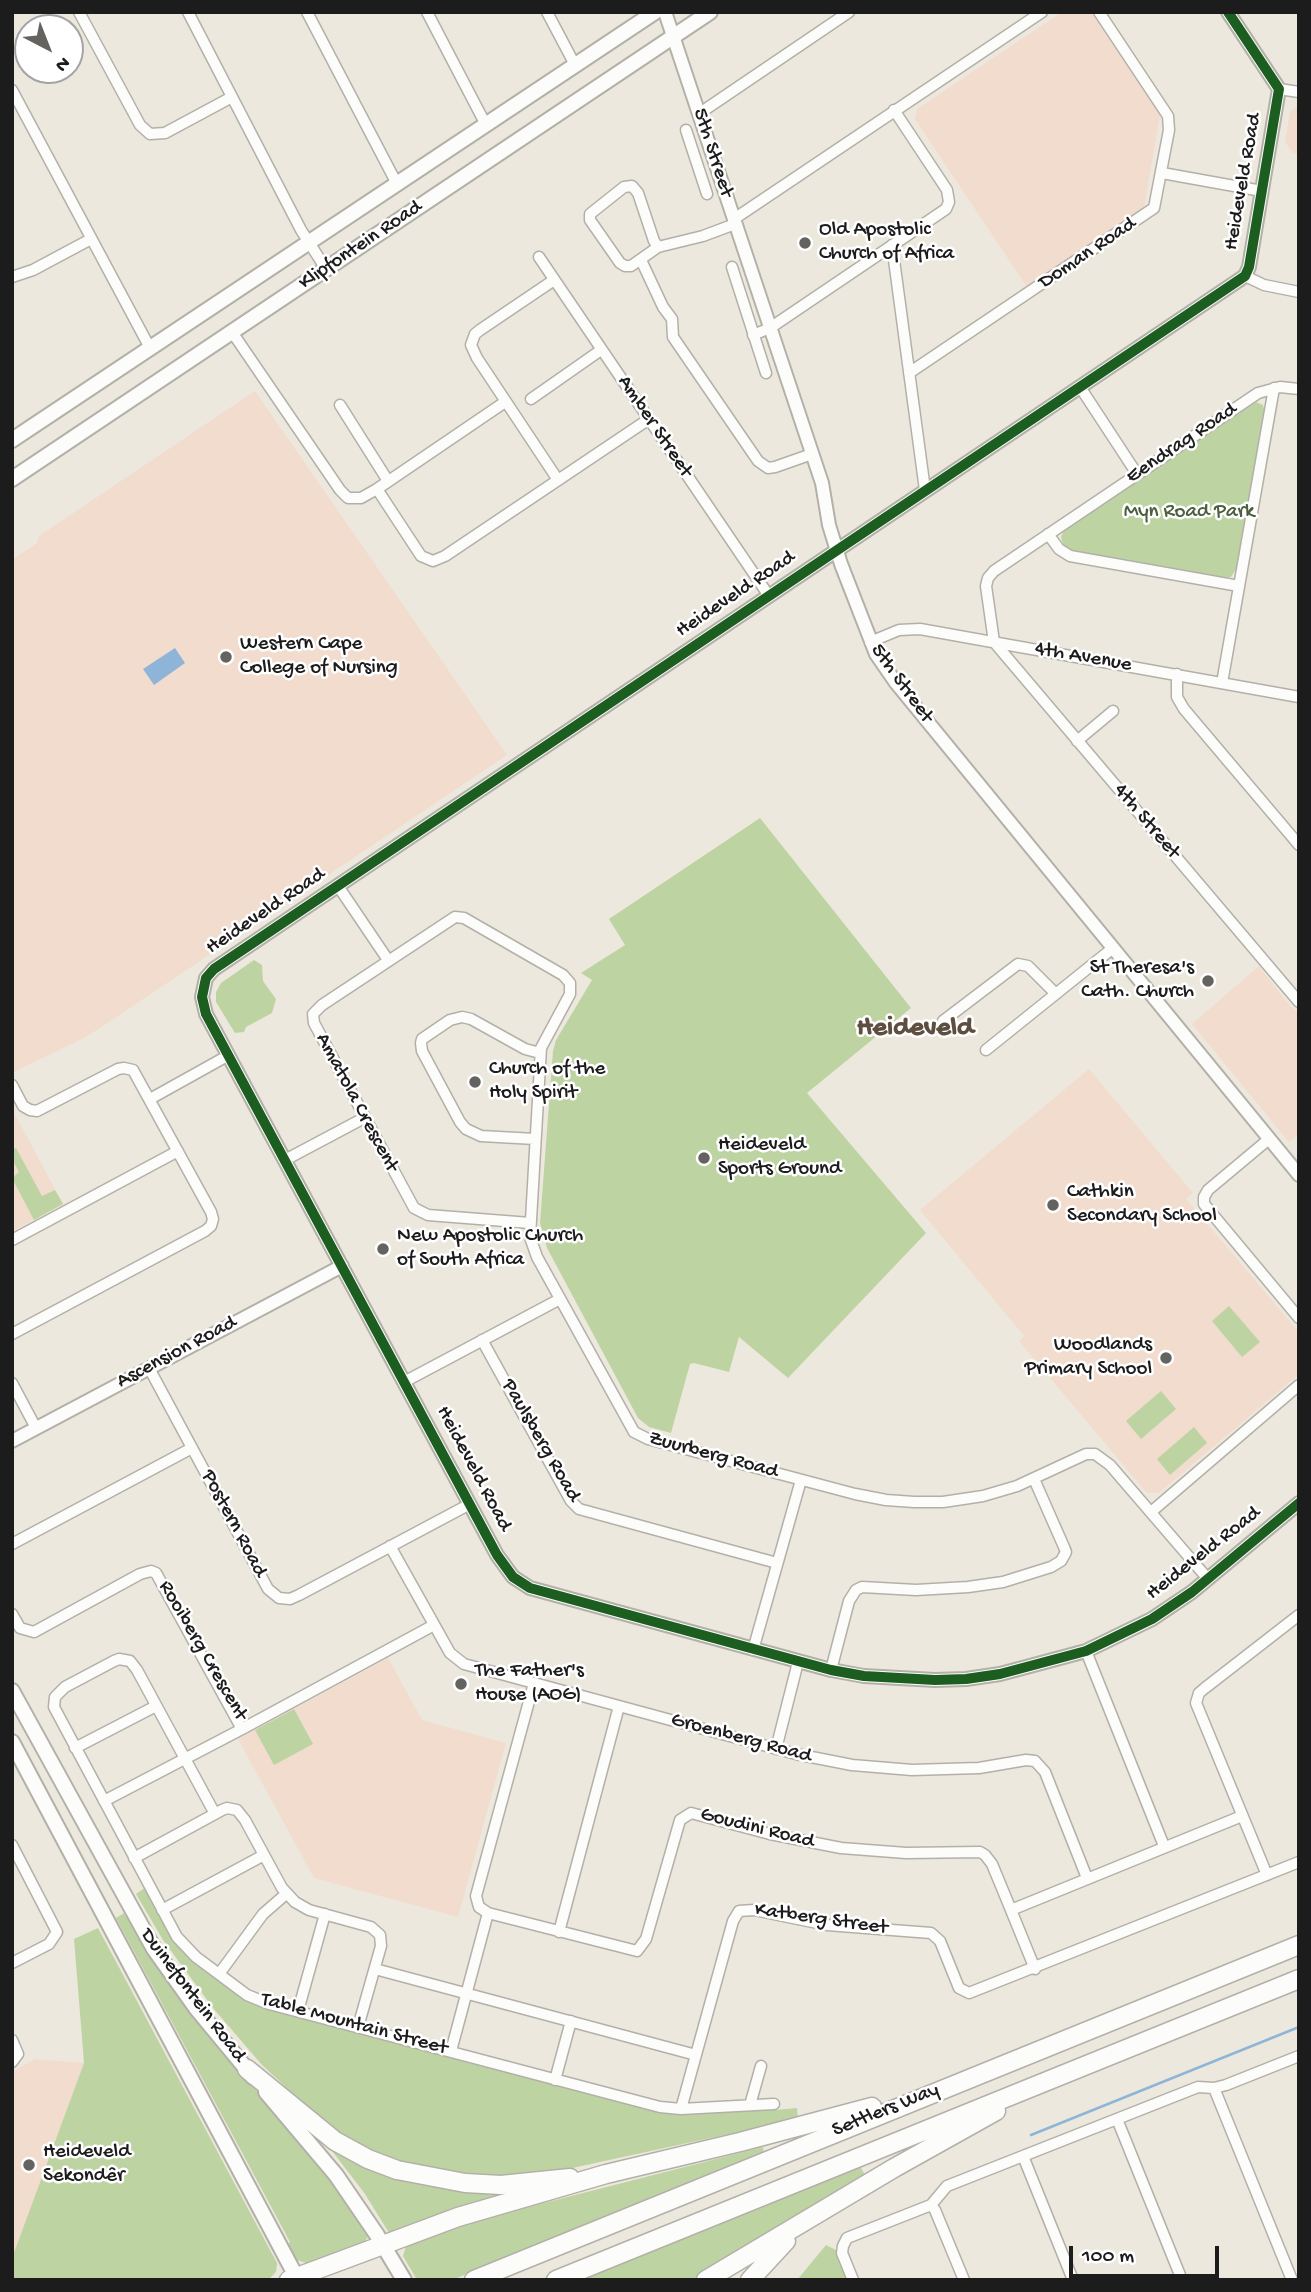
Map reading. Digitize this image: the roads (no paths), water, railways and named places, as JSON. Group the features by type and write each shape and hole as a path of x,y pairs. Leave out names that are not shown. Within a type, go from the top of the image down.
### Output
{"highway":[{"name":"Settlers Way","path":"474,2280 1299,1945"},
{"name":"Settlers Way","path":"556,2280 1299,1979"},
{"path":"247,2069 327,2135 368,2158 397,2170 465,2183 501,2185 606,2174"},
{"path":"706,2280 1053,2078"},
{"path":"295,2279 458,2217 606,2174 823,2121 963,2080"},
{"path":"750,2280 782,2245 818,2213"}],"main road":[{"name":"Klipfontein Road","path":"12,440 655,12"},
{"name":"Klipfontein Road","path":"12,480 710,12"},
{"name":"Duinefontein Road","path":"12,1691 146,1937 195,2008 322,2157 383,2245 402,2278"},
{"name":"Duinefontein Road","path":"12,1742 295,2279"}],"street":[{"path":"79,12 140,125 147,133 165,133 232,97"},
{"path":"188,12 309,243 326,269"},
{"path":"307,12 397,184"},
{"path":"428,12 486,125"},
{"path":"547,12 575,65"},
{"name":"5th Street","path":"665,12 822,483 829,525 870,642 895,683 1299,1175"},
{"path":"699,113 849,12"},
{"path":"658,247 638,194 632,186 624,187 594,208 590,214 590,220 625,266 631,266 658,247 703,236 735,221 894,110 1042,12"},
{"name":"Doman Road","path":"909,373 1149,213 1156,205 1169,130 1168,116 1099,12"},
{"name":"Heideveld Road","path":"1228,12 1279,89 1249,267 1245,276 214,969 206,978 202,992 203,1004 229,1055 504,1566 513,1577 530,1588 831,1670 864,1676 966,1679 1000,1674 1086,1651 1152,1619 1208,1579 1299,1503"},
{"path":"1279,89 1299,92"},
{"path":"12,90 150,348"},
{"path":"753,335 770,328 941,214 949,202 944,184 894,110"},
{"path":"686,130 708,194"},
{"path":"699,167 716,162"},
{"path":"1161,173 1262,191"},
{"path":"12,277 33,270 91,239"},
{"path":"892,245 925,490"},
{"name":"Amber Street","path":"539,257 769,596"},
{"path":"640,260 663,307 672,319 673,337 758,461 768,468 812,454"},
{"path":"732,267 766,373"},
{"path":"1245,276 1264,285 1299,292"},
{"path":"555,280 480,330 475,334 471,345 558,480"},
{"path":"232,332 344,495 355,500 377,489 506,402"},
{"path":"531,399 601,350"},
{"path":"1080,387 1136,474"},
{"path":"1222,683 1274,388"},
{"name":"Eendrag Road","path":"994,642 986,586 994,571 1258,393 1274,388 1299,388"},
{"path":"340,405 388,481"},
{"path":"377,489 421,556 433,561 445,556 649,419"},
{"path":"1048,534 1059,550 1070,556 1239,586"},
{"name":"4th Avenue","path":"870,642 908,628 1299,696"},
{"name":"4th Street","path":"994,642 1299,1002"},
{"path":"1177,674 1177,696 1184,709 1299,845"},
{"path":"1077,741 1113,711"},
{"path":"338,886 388,960"},
{"name":"Amatola Crescent","path":"530,1223 419,1212 409,1202 315,1026 313,1016 322,1005 445,921 460,917 563,975 570,983"},
{"path":"986,1050 1113,948"},
{"path":"943,1021 1018,964 1028,966 1056,994"},
{"name":"Zuurberg Road","path":"570,983 570,994 540,1053 530,1237 537,1257 634,1432 648,1440 801,1480 886,1500 914,1503 983,1496 1034,1479 1086,1454 1095,1454 1110,1465 1208,1579"},
{"path":"535,1139 481,1136 466,1129 420,1045 422,1039 450,1020 464,1017 525,1049 540,1053"},
{"path":"150,1099 229,1055"},
{"path":"12,1084 23,1105 37,1111 124,1068 134,1072 212,1212 212,1222 205,1231 12,1334"},
{"path":"285,1160 364,1118"},
{"path":"1269,1139 1208,1190 1204,1204 1299,1318"},
{"path":"12,1240 178,1151"},
{"name":"Ascension Road","path":"12,1441 342,1266"},
{"path":"404,1382 560,1299"},
{"name":"Paulsberg Road","path":"482,1340 571,1501 579,1509 777,1563"},
{"name":"Postern Road","path":"149,1368 268,1589 275,1595 285,1599 295,1598 470,1504"},
{"path":"12,1383 36,1428"},
{"path":"1151,1512 1299,1385"},
{"path":"12,1544 192,1448"},
{"path":"831,1670 849,1601 856,1590 862,1587 916,1590 968,1587 1003,1582 1051,1567 1062,1560 1065,1547 1034,1479"},
{"path":"753,1650 801,1480"},
{"name":"Groenberg Road","path":"390,1546 450,1653 458,1661 776,1749 852,1765 912,1770 979,1768 1026,1760 1035,1761 1045,1772 1087,1878"},
{"name":"Rooiberg Crescent","path":"12,1614 20,1628 33,1632 140,1574 151,1571 156,1573 242,1729 434,1625"},
{"path":"1267,1875 1198,1712 1197,1698 1205,1688 1299,1615"},
{"path":"1086,1651 1164,1846"},
{"name":"Table Mountain Street","path":"156,1706 138,1670 126,1659 114,1661 65,1687 55,1697 54,1707 162,1910 184,1945 219,1974 258,2000 660,2107 681,2109 774,2104"},
{"path":"776,1749 798,1662"},
{"path":"451,2051 488,1913 477,1904 476,1896 534,1683"},
{"path":"75,1748 156,1706 215,1814"},
{"path":"559,1931 619,1706"},
{"path":"104,1801 242,1729"},
{"path":"134,1858 227,1808 237,1810 286,1894 299,1905 371,1927 378,1932 382,1942 358,2027"},
{"name":"Goudini Road","path":"488,1913 633,1952 641,1950 680,1820 691,1813 770,1834 841,1848 906,1853 980,1852 985,1854 992,1864 1011,1910"},
{"path":"1242,1816 1011,1910 1035,1969 1299,1862"},
{"path":"12,1845 57,1932 49,1944 12,1963"},
{"path":"162,1910 264,1855"},
{"path":"219,1974 263,1914 286,1894"},
{"name":"Katberg Street","path":"696,2055 735,1915 745,1909 827,1925 931,1933 940,1941 964,1992 976,1991 1035,1969"},
{"path":"298,2011 326,1914"},
{"path":"375,1969 696,2055 681,2109"},
{"path":"555,2080 571,2021"},
{"path":"12,2040 18,2054 12,2062"},
{"path":"853,2280 842,2253 847,2238 931,2205 940,2191 947,2186 1198,2087 1214,2088 1299,2056"},
{"path":"750,2105 761,2066"},
{"path":"1214,2088 1292,2280"},
{"path":"1117,2119 1182,2280"},
{"path":"1023,2156 1073,2280"},
{"path":"931,2205 936,2210 964,2280"}],"water":[{"path":"175,648 185,663 154,685 143,669"}],"waterway":[{"path":"1031,2135 1299,2027"}],"place":[{"name":"Old Apostolic Church of Africa","path":"805,243"},
{"name":"Western Cape College of Nursing","path":"226,657"},
{"name":"St Theresa's Cath. Church","path":"1208,981"},
{"name":"Church of the Holy Spirit","path":"475,1082"},
{"name":"Heideveld Sports Ground","path":"704,1158"},
{"name":"Cathkin Secondary School","path":"1053,1205"},
{"name":"New Apostolic Church of South Africa","path":"383,1249"},
{"name":"Woodlands Primary School","path":"1166,1358"},
{"name":"The Father's House (AOG)","path":"461,1684"},
{"name":"Heideveld Sekondêr","path":"29,2165"}],"district":[{"name":"Heideveld","path":"915,1030"}],"park label":[{"name":"Myn Road Park","path":"1189,513"}]}
